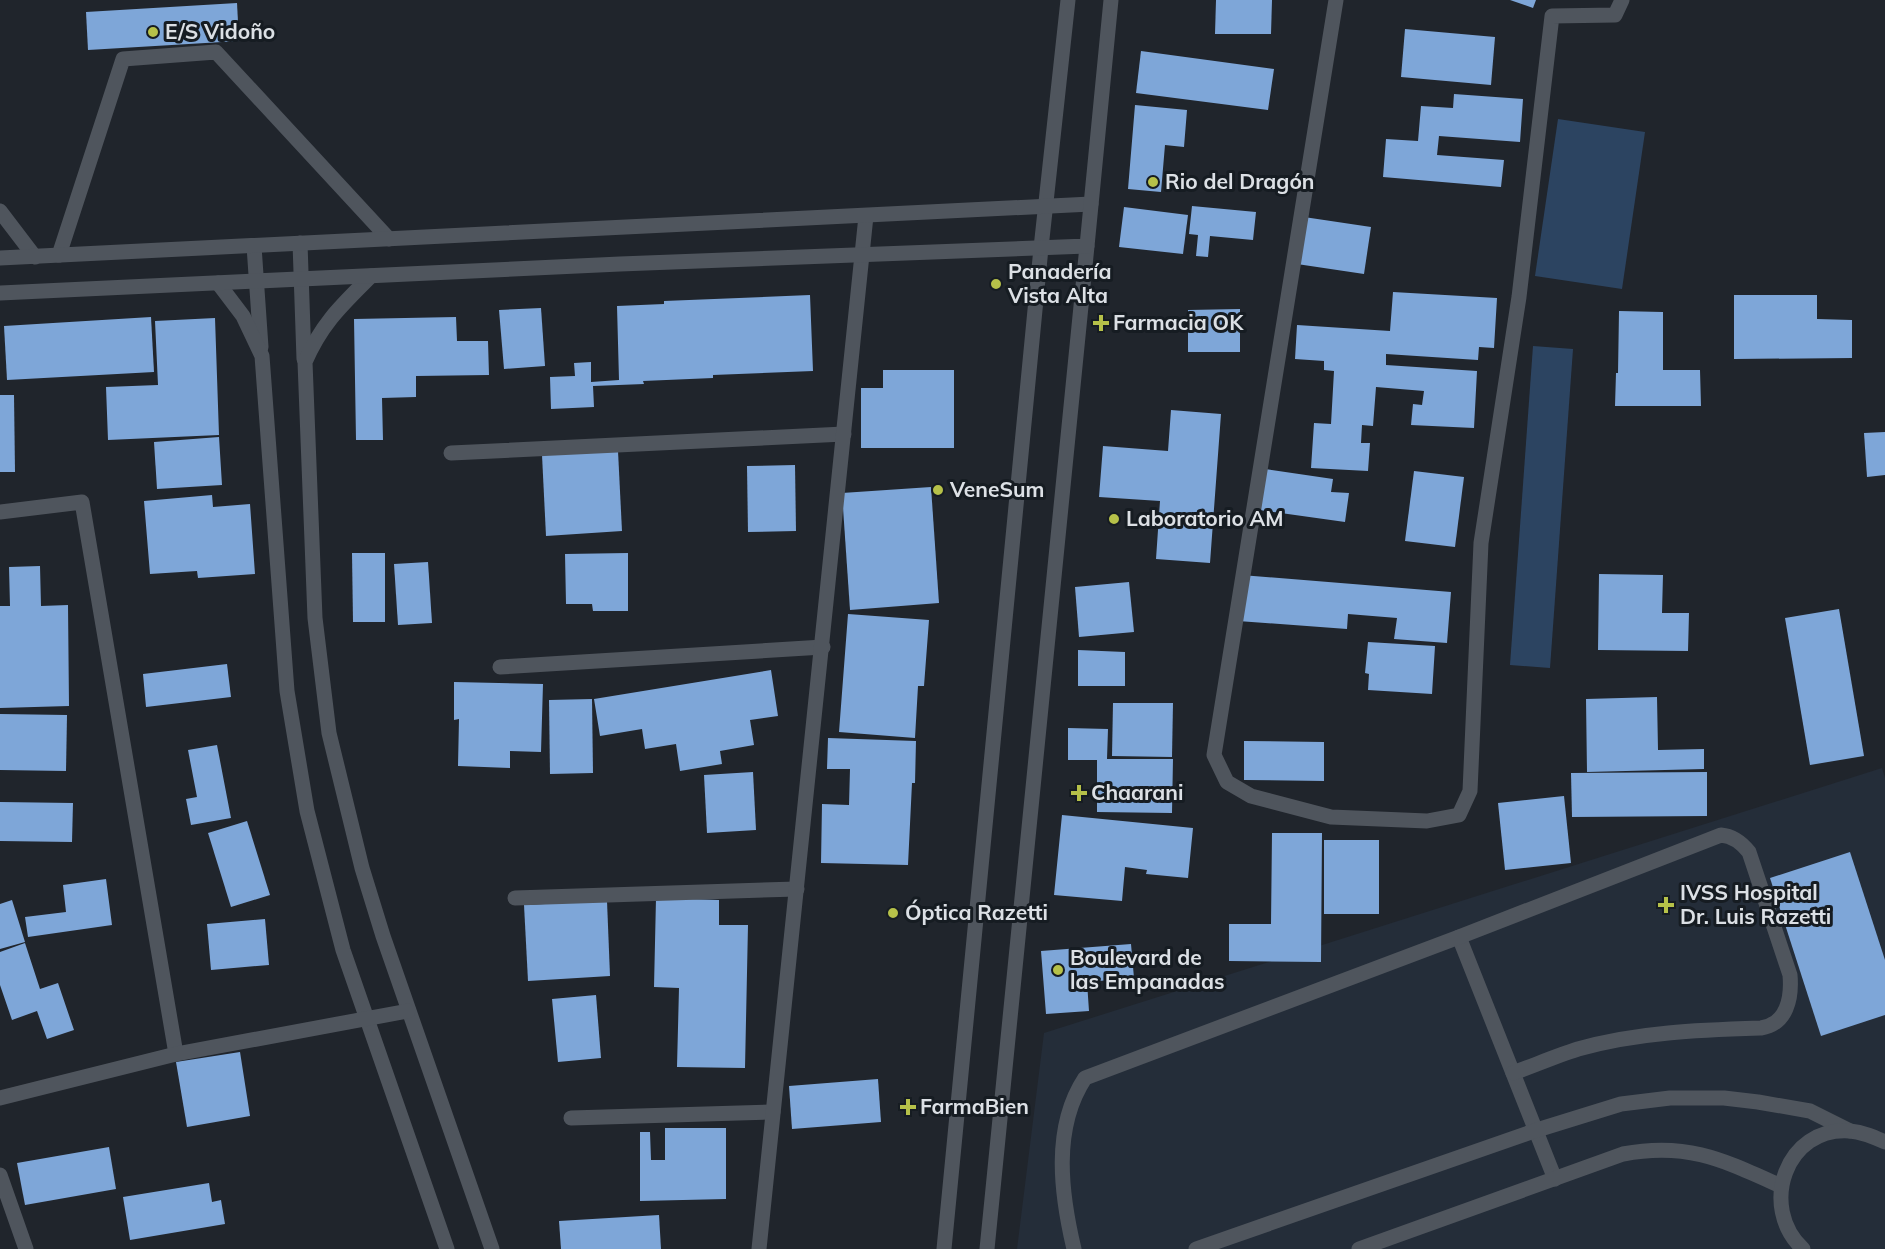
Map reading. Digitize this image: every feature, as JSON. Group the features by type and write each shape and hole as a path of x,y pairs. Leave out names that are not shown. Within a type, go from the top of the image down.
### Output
{"street":[{"path":"944,1249 1045,207 1068,0"},
{"path":"987,1249 1111,0"},
{"path":"1336,0 1214,755 1227,783 1251,796 1331,817 1427,821 1459,815 1470,791 1481,543 1519,297 1552,16 1615,15 1622,0"},
{"path":"59,255 123,59 216,52 389,239"},
{"path":"0,258 1091,204"},
{"path":"0,211 34,257"},
{"path":"759,1249 866,216"},
{"path":"300,243 315,618 329,734 362,868 408,1011 492,1249"},
{"path":"254,246 287,692 307,811 343,950 447,1249"},
{"path":"0,293 1087,246"},
{"path":"304,362 316,337 336,311 371,276"},
{"path":"218,283 243,316 262,356"},
{"path":"451,453 844,434"},
{"path":"0,512 82,502 176,1054"},
{"path":"500,667 822,646"},
{"path":"1074,1249 1064,1193 1063,1156 1067,1114 1085,1078 1721,835 1737,840 1749,852 1790,975 1791,990 1788,1006 1778,1022 1761,1028 1672,1032 1624,1039 1578,1049 1513,1073"},
{"path":"515,898 797,889"},
{"path":"1459,937 1555,1179"},
{"path":"0,1098 176,1054 408,1011"},
{"path":"1196,1249 1537,1130 1621,1104 1670,1098 1724,1098 1810,1112 1850,1131"},
{"path":"572,1118 773,1112"},
{"path":"1803,1249 1794,1241 1785,1224 1780,1205 1781,1186 1787,1167 1798,1152 1813,1140 1831,1132 1850,1131 1869,1134 1885,1143"},
{"path":"1359,1249 1623,1154 1661,1149 1701,1153 1781,1186"},
{"path":"0,1175 26,1249"}],"shaded area":[{"path":"1558,119 1645,132 1622,289 1535,276"},
{"path":"1533,346 1573,349 1550,668 1510,665"},
{"name":"IVSS Hospital Dr. Luis Razetti","path":"1882,768 1885,778 1885,1249 1017,1249 1044,1033"}],"building":[{"path":"1216,0 1272,0 1271,34 1215,34"},
{"path":"1510,0 1536,0 1533,8"},
{"path":"237,3 239,41 88,50 86,12"},
{"path":"1405,29 1495,37 1491,85 1401,77"},
{"path":"1141,51 1274,69 1268,110 1136,93"},
{"path":"1454,94 1523,99 1520,142 1439,136 1437,155 1504,160 1501,187 1383,177 1386,139 1418,141 1421,106 1453,108"},
{"path":"1135,105 1187,110 1184,147 1165,145 1161,192 1128,189"},
{"path":"1192,206 1256,212 1253,240 1210,236 1208,257 1196,256 1198,235 1189,234"},
{"path":"1124,207 1188,215 1183,254 1119,247"},
{"path":"1304,217 1371,227 1364,274 1297,264"},
{"path":"1393,292 1497,298 1494,348 1479,347 1478,360 1386,354 1386,365 1477,371 1474,428 1411,425 1413,404 1422,405 1424,391 1376,387 1373,426 1362,425 1361,443 1370,443 1368,471 1311,468 1314,423 1331,424 1334,371 1324,370 1324,361 1295,359 1297,325 1390,331"},
{"path":"810,295 813,371 713,375 713,378 593,386 594,407 551,409 550,377 575,376 574,363 591,362 591,382 619,380 617,306 664,304 664,301"},
{"path":"1734,295 1817,295 1817,319 1852,320 1852,358 1734,359"},
{"path":"541,308 545,366 504,369 499,310"},
{"path":"1240,309 1240,352 1188,352 1188,310"},
{"path":"1619,311 1663,312 1663,370 1700,370 1701,406 1615,406"},
{"path":"151,317 154,372 7,380 4,326"},
{"path":"456,317 457,341 488,341 489,375 416,376 416,397 382,398 383,440 356,440 354,319"},
{"path":"215,318 219,435 108,440 106,387 158,385 155,321"},
{"path":"883,370 954,370 954,448 861,448 861,388 883,388"},
{"path":"0,395 14,395 15,472 0,472"},
{"path":"1171,410 1221,414 1210,563 1156,559 1160,501 1099,497 1103,446 1168,451"},
{"path":"1885,432 1885,475 1867,477 1864,433"},
{"path":"219,437 222,485 157,489 154,442"},
{"path":"618,451 622,531 546,536 542,455"},
{"path":"795,465 796,531 748,532 747,466"},
{"path":"1265,469 1333,479 1331,492 1349,493 1345,522 1259,510"},
{"path":"1414,471 1464,477 1455,547 1405,541"},
{"path":"931,487 939,603 850,610 842,493"},
{"path":"212,495 213,507 250,504 255,574 198,578 197,571 150,574 144,501"},
{"path":"352,553 385,553 385,622 353,622"},
{"path":"628,553 628,611 593,611 592,604 566,604 565,554"},
{"path":"428,562 432,623 398,625 394,564"},
{"path":"40,566 41,606 68,605 69,706 0,708 0,606 10,606 9,567"},
{"path":"1599,574 1663,575 1662,613 1689,613 1688,651 1598,650"},
{"path":"1241,575 1451,592 1447,643 1394,639 1397,618 1348,614 1347,629 1238,621"},
{"path":"1129,582 1134,632 1079,637 1075,587"},
{"path":"1839,609 1864,756 1810,765 1785,618"},
{"path":"848,614 929,620 924,686 918,686 915,738 839,732"},
{"path":"1368,642 1435,646 1432,694 1368,690 1369,674 1365,673"},
{"path":"1078,650 1125,652 1125,686 1078,686"},
{"path":"227,664 231,697 146,707 143,674"},
{"path":"771,670 778,716 750,720 754,745 720,751 722,764 680,771 676,744 645,749 642,729 600,736 594,699"},
{"path":"454,682 543,684 541,752 510,751 510,768 458,766 459,719 454,720"},
{"path":"1657,697 1658,750 1704,749 1704,769 1587,772 1586,699"},
{"path":"592,699 593,773 550,774 549,700"},
{"path":"1113,703 1173,703 1172,757 1112,756"},
{"path":"0,714 67,715 66,771 0,770"},
{"path":"1068,728 1108,729 1107,759 1173,759 1172,813 1097,812 1097,760 1068,760"},
{"path":"828,738 916,741 908,865 821,863 822,804 849,805 850,769 827,769"},
{"path":"1244,741 1324,742 1324,781 1244,780"},
{"path":"217,745 231,818 191,825 186,799 197,797 188,750"},
{"path":"753,772 756,830 707,833 704,775"},
{"path":"1707,772 1707,816 1572,817 1571,773"},
{"path":"1564,796 1571,863 1505,870 1498,803"},
{"path":"0,802 73,803 72,842 0,841"},
{"path":"1062,815 1193,828 1188,878 1146,874 1147,870 1125,867 1122,901 1054,895"},
{"path":"247,821 270,895 231,907 208,833"},
{"path":"1272,833 1322,833 1321,962 1229,961 1229,924 1271,924"},
{"path":"1324,840 1379,840 1379,914 1324,914"},
{"path":"1850,852 1885,960 1885,1015 1821,1036 1770,878"},
{"path":"106,879 112,925 28,937 25,917 66,912 63,885"},
{"path":"656,898 719,900 719,925 748,925 745,1068 677,1067 679,988 654,987"},
{"path":"12,900 25,942 0,949 0,904"},
{"path":"607,901 610,976 528,981 524,905"},
{"path":"265,919 269,965 211,970 207,924"},
{"path":"25,943 40,989 58,983 74,1030 47,1039 37,1011 12,1020 0,985 0,952"},
{"path":"1131,944 1134,978 1087,982 1089,1011 1046,1014 1041,951"},
{"path":"596,995 601,1058 558,1062 552,999"},
{"path":"240,1052 250,1116 187,1127 176,1062"},
{"path":"878,1079 881,1122 792,1129 789,1086"},
{"path":"665,1128 726,1128 726,1199 640,1201 640,1132 650,1132 651,1160 665,1160"},
{"path":"109,1147 116,1189 25,1205 17,1163"},
{"path":"209,1183 212,1202 221,1200 225,1224 130,1240 123,1197"},
{"path":"659,1215 661,1249 561,1249 559,1221"}],"place":[{"name":"E/S Vidoño","path":"153,32"},
{"name":"Rio del Dragón","path":"1153,182"},
{"name":"Panadería Vista Alta","path":"996,284"},
{"name":"Farmacia OK","path":"1101,323"},
{"name":"VeneSum","path":"938,490"},
{"name":"Laboratorio AM","path":"1114,519"},
{"name":"Chaarani","path":"1079,793"},
{"name":"IVSS Hospital Dr. Luis Razetti","path":"1666,905"},
{"name":"Óptica Razetti","path":"893,913"},
{"name":"Boulevard de las Empanadas","path":"1058,970"},
{"name":"FarmaBien","path":"908,1107"}]}
